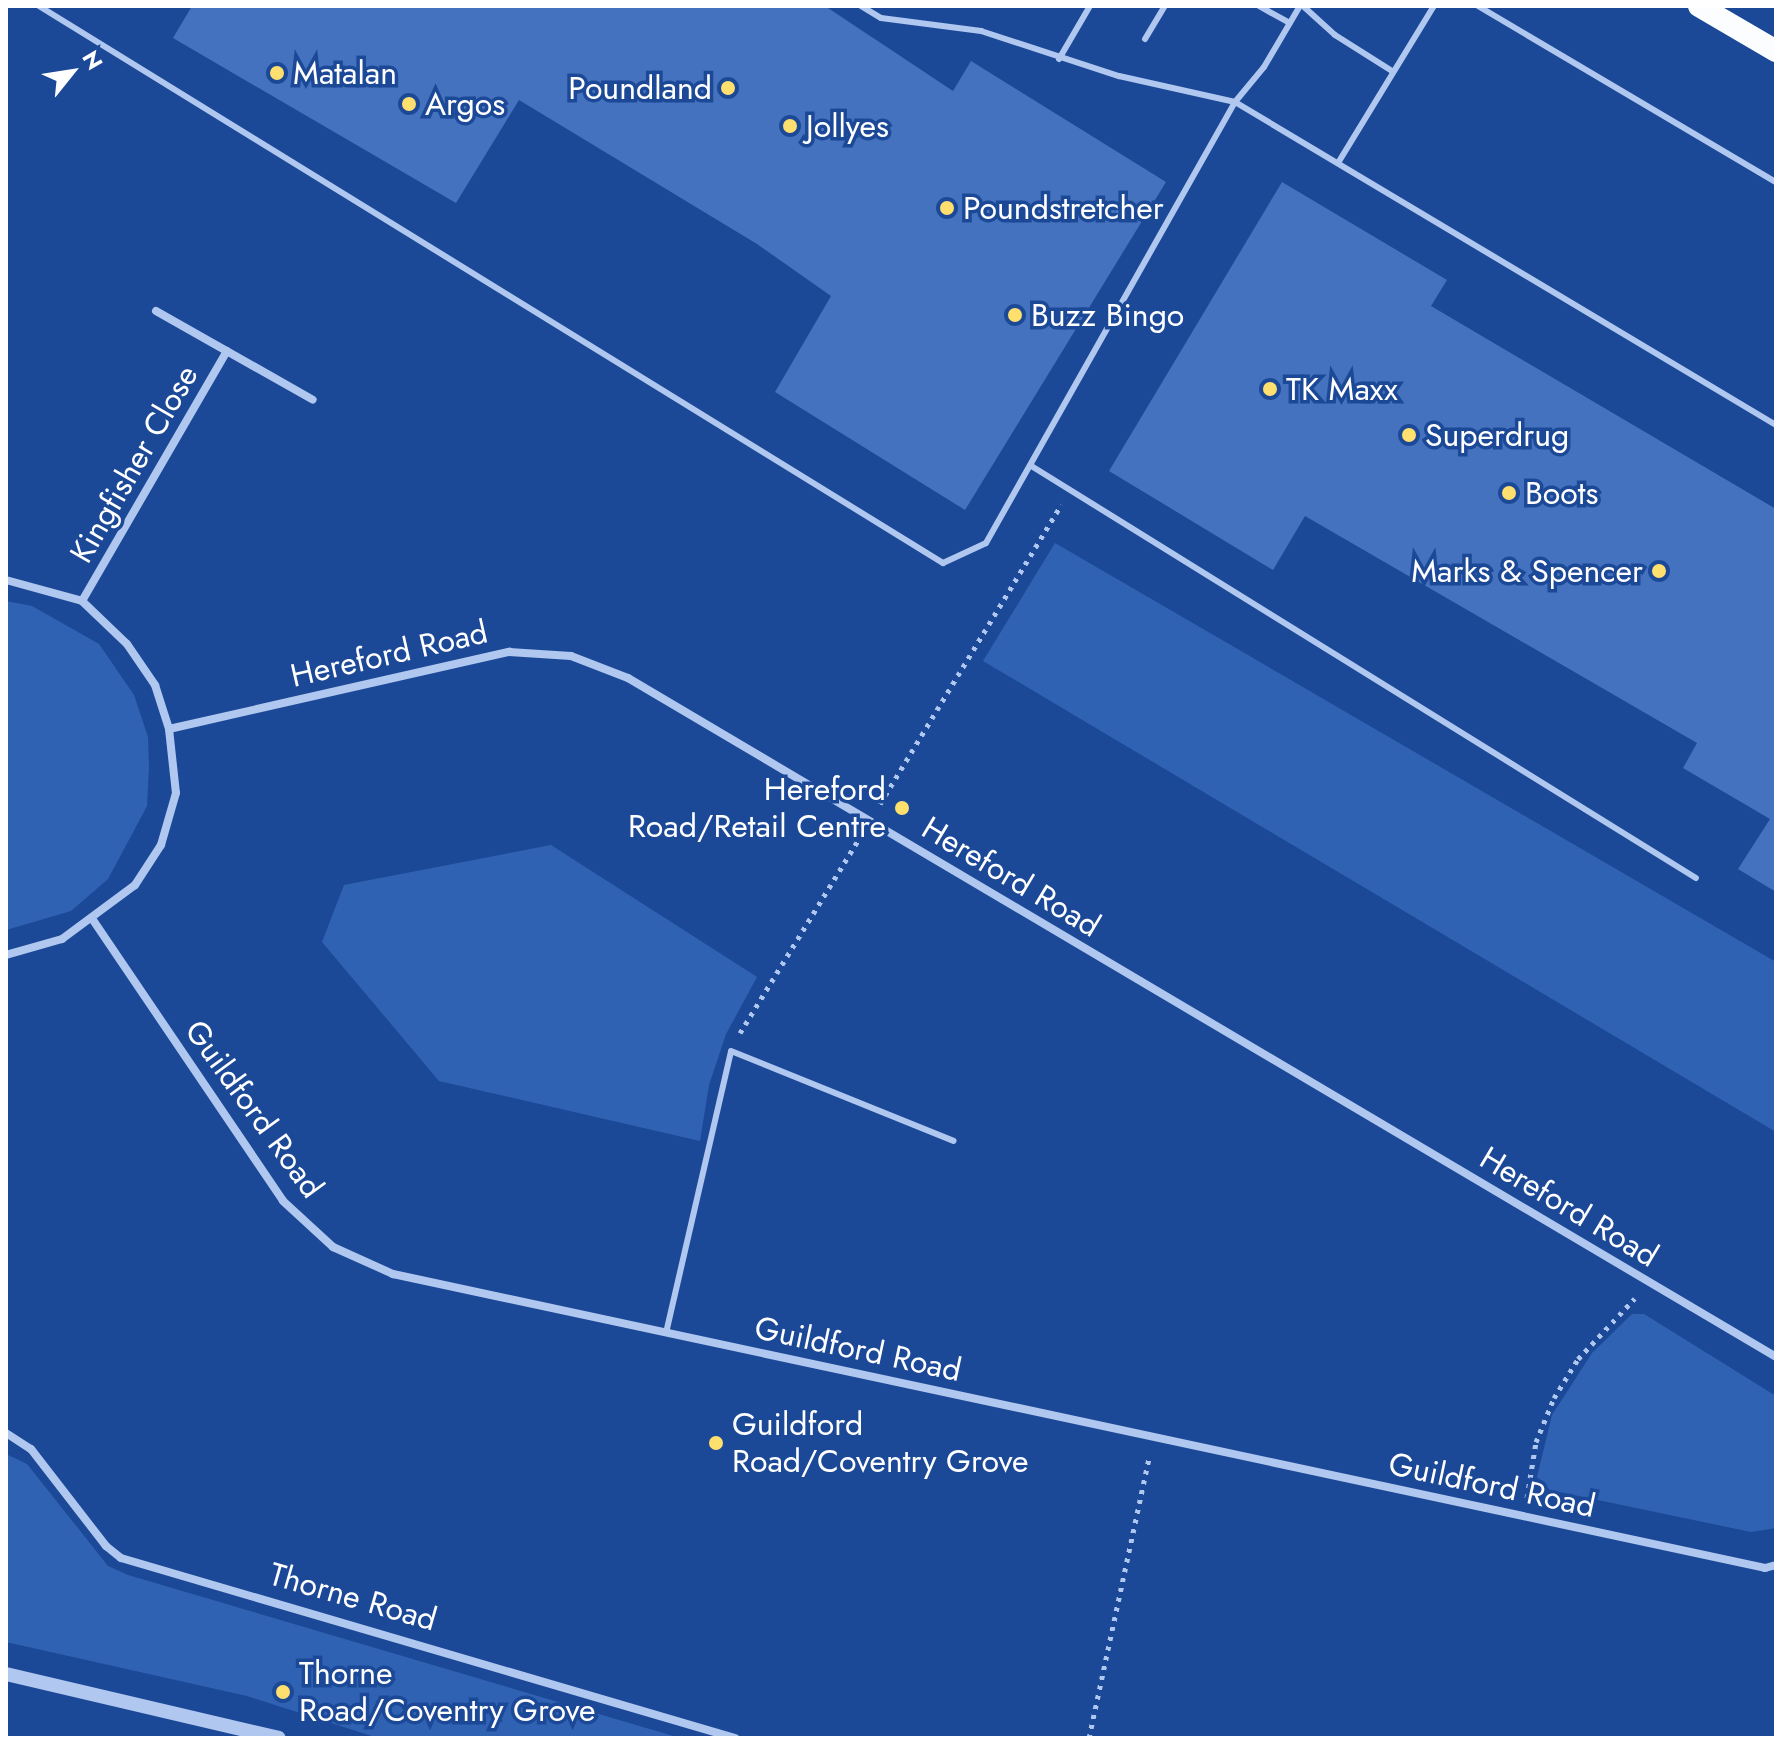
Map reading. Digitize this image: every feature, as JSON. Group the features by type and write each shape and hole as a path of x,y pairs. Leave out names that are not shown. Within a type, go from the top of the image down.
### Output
{"highway":[{"path":"1699,6 1776,51"}],"street":[{"path":"156,311 313,400"},
{"name":"Kingfisher Close","path":"82,601 227,351"},
{"path":"6,580 82,601 134,654 155,685 169,729 176,793 161,845 135,885 93,920 62,939 6,955"},
{"name":"Hereford Road","path":"169,729 509,652 571,656 628,678 1776,1357"},
{"name":"Guildford Road","path":"93,920 283,1201 333,1247 393,1274 1765,1568 1776,1565"},
{"name":"Thorne Road","path":"6,1433 31,1449 106,1546 121,1558 735,1738"},
{"path":"6,1674 279,1738"}],"lane":[{"path":"39,6 943,563 986,543 1033,467 1235,102 1301,6 1335,35 1392,71"},
{"path":"861,6 881,18 981,31 1059,59 1235,102 1776,425"},
{"path":"1059,59 1090,6"},
{"path":"1145,39 1165,6"},
{"path":"1259,6 1290,23"},
{"path":"1338,163 1434,6"},
{"path":"1478,6 1776,182"},
{"path":"1033,467 1696,878"},
{"path":"666,1333 731,1051 954,1141"}],"path":[{"path":"731,1051 769,979 870,822 1070,490"},
{"path":"1525,1516 1536,1442 1554,1398 1578,1359 1649,1282"},
{"path":"1089,1738 1153,1437"}],"shaded area":[{"path":"1055,543 1776,962 1776,1132 983,661"},
{"path":"6,601 32,606 99,644 134,695 148,737 149,766 147,806 108,879 71,911 6,930"},
{"path":"551,845 757,977 726,1034 709,1085 700,1141 439,1081 322,942 344,885"},
{"path":"1632,1314 1644,1314 1776,1396 1776,1528 1751,1532 1550,1490 1537,1477 1552,1415 1592,1353"},
{"path":"6,1454 27,1464 108,1566 128,1575 680,1738 378,1738 247,1696 6,1642"}],"building":[{"path":"192,6 825,6 953,91 971,61 1166,182 965,510 775,392 831,296 757,244 519,100 456,203 173,38"},
{"path":"1282,182 1447,280 1431,306 1776,509 1776,892 1738,869 1770,819 1683,768 1697,743 1305,516 1273,570 1109,471"}],"place":[{"name":"Matalan","path":"277,73"},
{"name":"Poundland","path":"728,88"},
{"name":"Argos","path":"409,104"},
{"name":"Jollyes","path":"790,126"},
{"name":"Poundstretcher","path":"947,208"},
{"name":"Buzz Bingo","path":"1015,315"},
{"name":"TK Maxx","path":"1270,389"},
{"name":"Superdrug","path":"1409,435"},
{"name":"Boots","path":"1509,493"},
{"name":"Marks & Spencer","path":"1659,571"},
{"name":"Hereford Road/Retail Centre","path":"902,808"},
{"name":"Guildford Road/Coventry Grove","path":"716,1443"},
{"name":"Thorne Road/Coventry Grove","path":"283,1692"}]}
